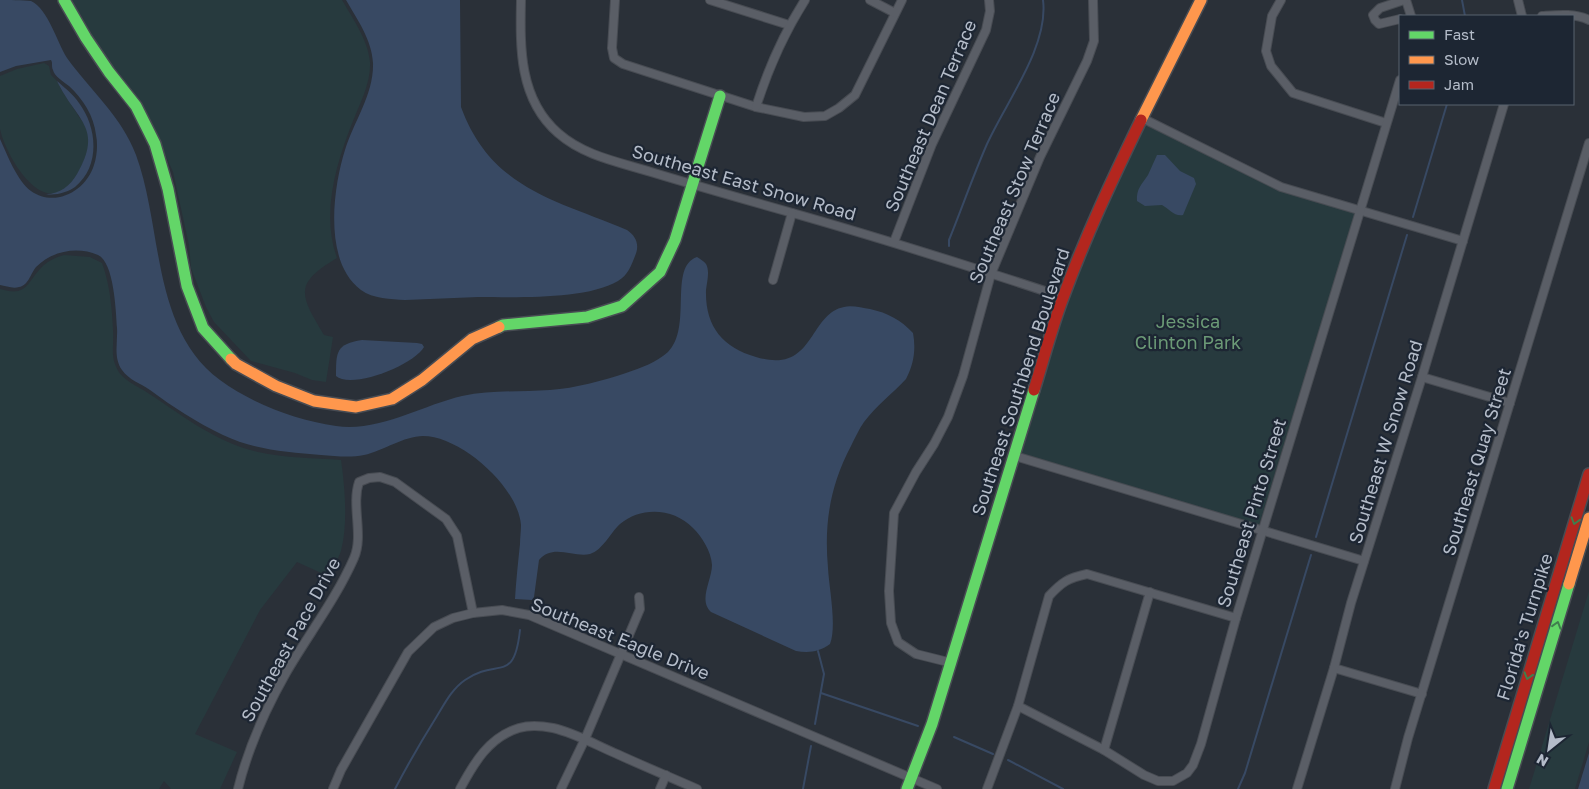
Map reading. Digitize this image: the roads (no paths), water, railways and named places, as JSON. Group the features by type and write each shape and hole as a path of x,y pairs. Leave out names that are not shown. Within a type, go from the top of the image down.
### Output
{"main road":[{"name":"Southeast Southbend Boulevard","path":"907,789 932,724 952,663 1063,297 1081,248 1102,199 1201,0"},
{"path":"67,2 95,52 136,106 155,144 168,188 187,286 203,328 236,364 276,386 314,401 356,407 392,400 422,380 472,339 503,325 587,317 622,306 660,272 675,240 720,96"},
{"name":"Florida's Turnpike","path":"1494,789 1589,474"},
{"name":"Florida's Turnpike","path":"1508,789 1589,518"}],"street":[{"name":"Southeast East Snow Road","path":"521,0 520,37 523,70 531,95 542,116 578,148 692,185 894,242 1063,297"},
{"path":"615,0 612,48 614,58 623,64 756,107 804,117 824,116 839,108 854,95 902,0"},
{"path":"710,0 789,25"},
{"path":"756,107 789,25 805,0"},
{"path":"870,0 895,13"},
{"name":"Southeast Dean Terrace","path":"894,242 932,144 986,30 990,11 989,0"},
{"name":"Southeast Stow Terrace","path":"952,663 916,654 898,642 891,623 889,591 894,513 948,417 963,376 991,274 1040,157 1094,41 1093,0"},
{"path":"1282,0 1272,16 1266,51 1270,66 1292,93 1386,122"},
{"path":"1399,19 1379,24 1373,15 1380,8 1405,0 1410,15"},
{"path":"1518,0 1522,15"},
{"path":"1574,16 1589,20"},
{"name":"Southeast Pinto Street","path":"1018,706 1104,750 1144,775 1158,781 1173,781 1187,773 1193,765 1201,744 1236,618 1399,83"},
{"name":"Southeast W Snow Road","path":"1297,789 1364,561 1422,377 1504,105"},
{"path":"1142,118 1281,187 1463,241"},
{"name":"Southeast Quay Street","path":"1395,789 1422,694 1589,144"},
{"path":"773,280 792,213"},
{"path":"1422,377 1510,403"},
{"path":"1014,456 1364,561"},
{"name":"Southeast Pace Drive","path":"238,789 254,738 282,682 345,578 355,555 358,530 356,490 359,482 369,478 380,477 395,482 446,519 457,536 473,613"},
{"path":"987,789 1018,706 1049,596 1058,586 1071,578 1087,574 1236,618"},
{"path":"1104,750 1150,592"},
{"path":"561,789 585,739 640,609 639,597"},
{"name":"Southeast Eagle Drive","path":"333,789 340,770 408,652 434,627 453,618 473,613 502,610 529,614 912,778"},
{"path":"1334,668 1422,694"},
{"path":"460,789 480,756 490,744 520,728 534,726 554,728 585,739 697,789"},
{"path":"660,789 666,775"},
{"path":"912,778 937,789"}],"water":[{"path":"0,0 31,1 37,5 47,18 67,58 123,128 136,155 145,184 162,276 170,306 182,334 198,359 220,380 233,389 275,410 305,420 352,427 384,422 462,396 569,388 637,369 664,356 675,341 681,314 684,273 688,263 697,257 707,267 706,303 712,324 725,341 744,353 756,357 775,360 790,358 809,341 823,320 832,312 844,307 854,306 870,309 888,315 904,324 913,333 914,339 914,356 909,373 906,379 874,410 862,425 844,461 833,490 827,536 833,617 830,644 814,651 796,651 711,612 707,607 706,596 712,565 706,545 685,521 667,513 647,512 628,518 616,528 599,549 590,554 551,552 545,555 539,560 532,600 515,599 521,527 517,510 510,495 499,480 470,454 438,438 423,436 408,438 371,453 348,457 283,451 235,440 185,414 131,379 122,370 117,355 116,310 111,277 108,267 98,255 82,251 57,254 49,257 36,267 27,282 22,286 14,288 0,285 0,139 13,167 26,187 40,196 50,198 68,194 84,182 94,165 97,139 93,121 87,108 74,91 55,74 52,69 51,60 16,66 0,72"},
{"path":"346,0 460,0 461,107 474,135 490,157 508,174 529,188 551,200 630,232 635,238 637,248 627,273 618,281 588,292 550,296 405,300 377,297 361,290 349,278 341,262 334,224 335,204 337,184 345,150 367,97 373,63 367,38"},
{"path":"57,81 69,91 85,113 90,123 94,146 89,168 75,187 57,194 51,194 68,186 85,158 88,145 88,134 84,125"},
{"path":"1157,155 1165,155 1180,171 1194,178 1196,184 1183,215 1175,214 1162,205 1145,206 1137,201 1138,190 1148,175"},
{"path":"362,340 417,343 422,344 424,347 408,361 382,374 355,380 344,380 336,376 336,361 339,350 347,344"},
{"path":"1589,753 1589,789 1578,789"}],"waterway":[{"path":"949,246 949,240 987,144 1033,55 1043,18 1043,0"},
{"path":"1462,0 1465,15"},
{"path":"1413,217 1447,105"},
{"path":"1316,537 1407,235"},
{"path":"1238,789 1245,773 1311,555"},
{"path":"395,789 453,692 465,680 487,670 509,664 514,658 520,630"},
{"path":"815,724 824,674 818,651"},
{"path":"821,693 918,726"},
{"path":"954,737 993,754"},
{"path":"803,789 811,746"},
{"path":"1008,760 1063,789"}],"park label":[{"name":"Jessica Clinton Park","path":"1188,332"}]}
